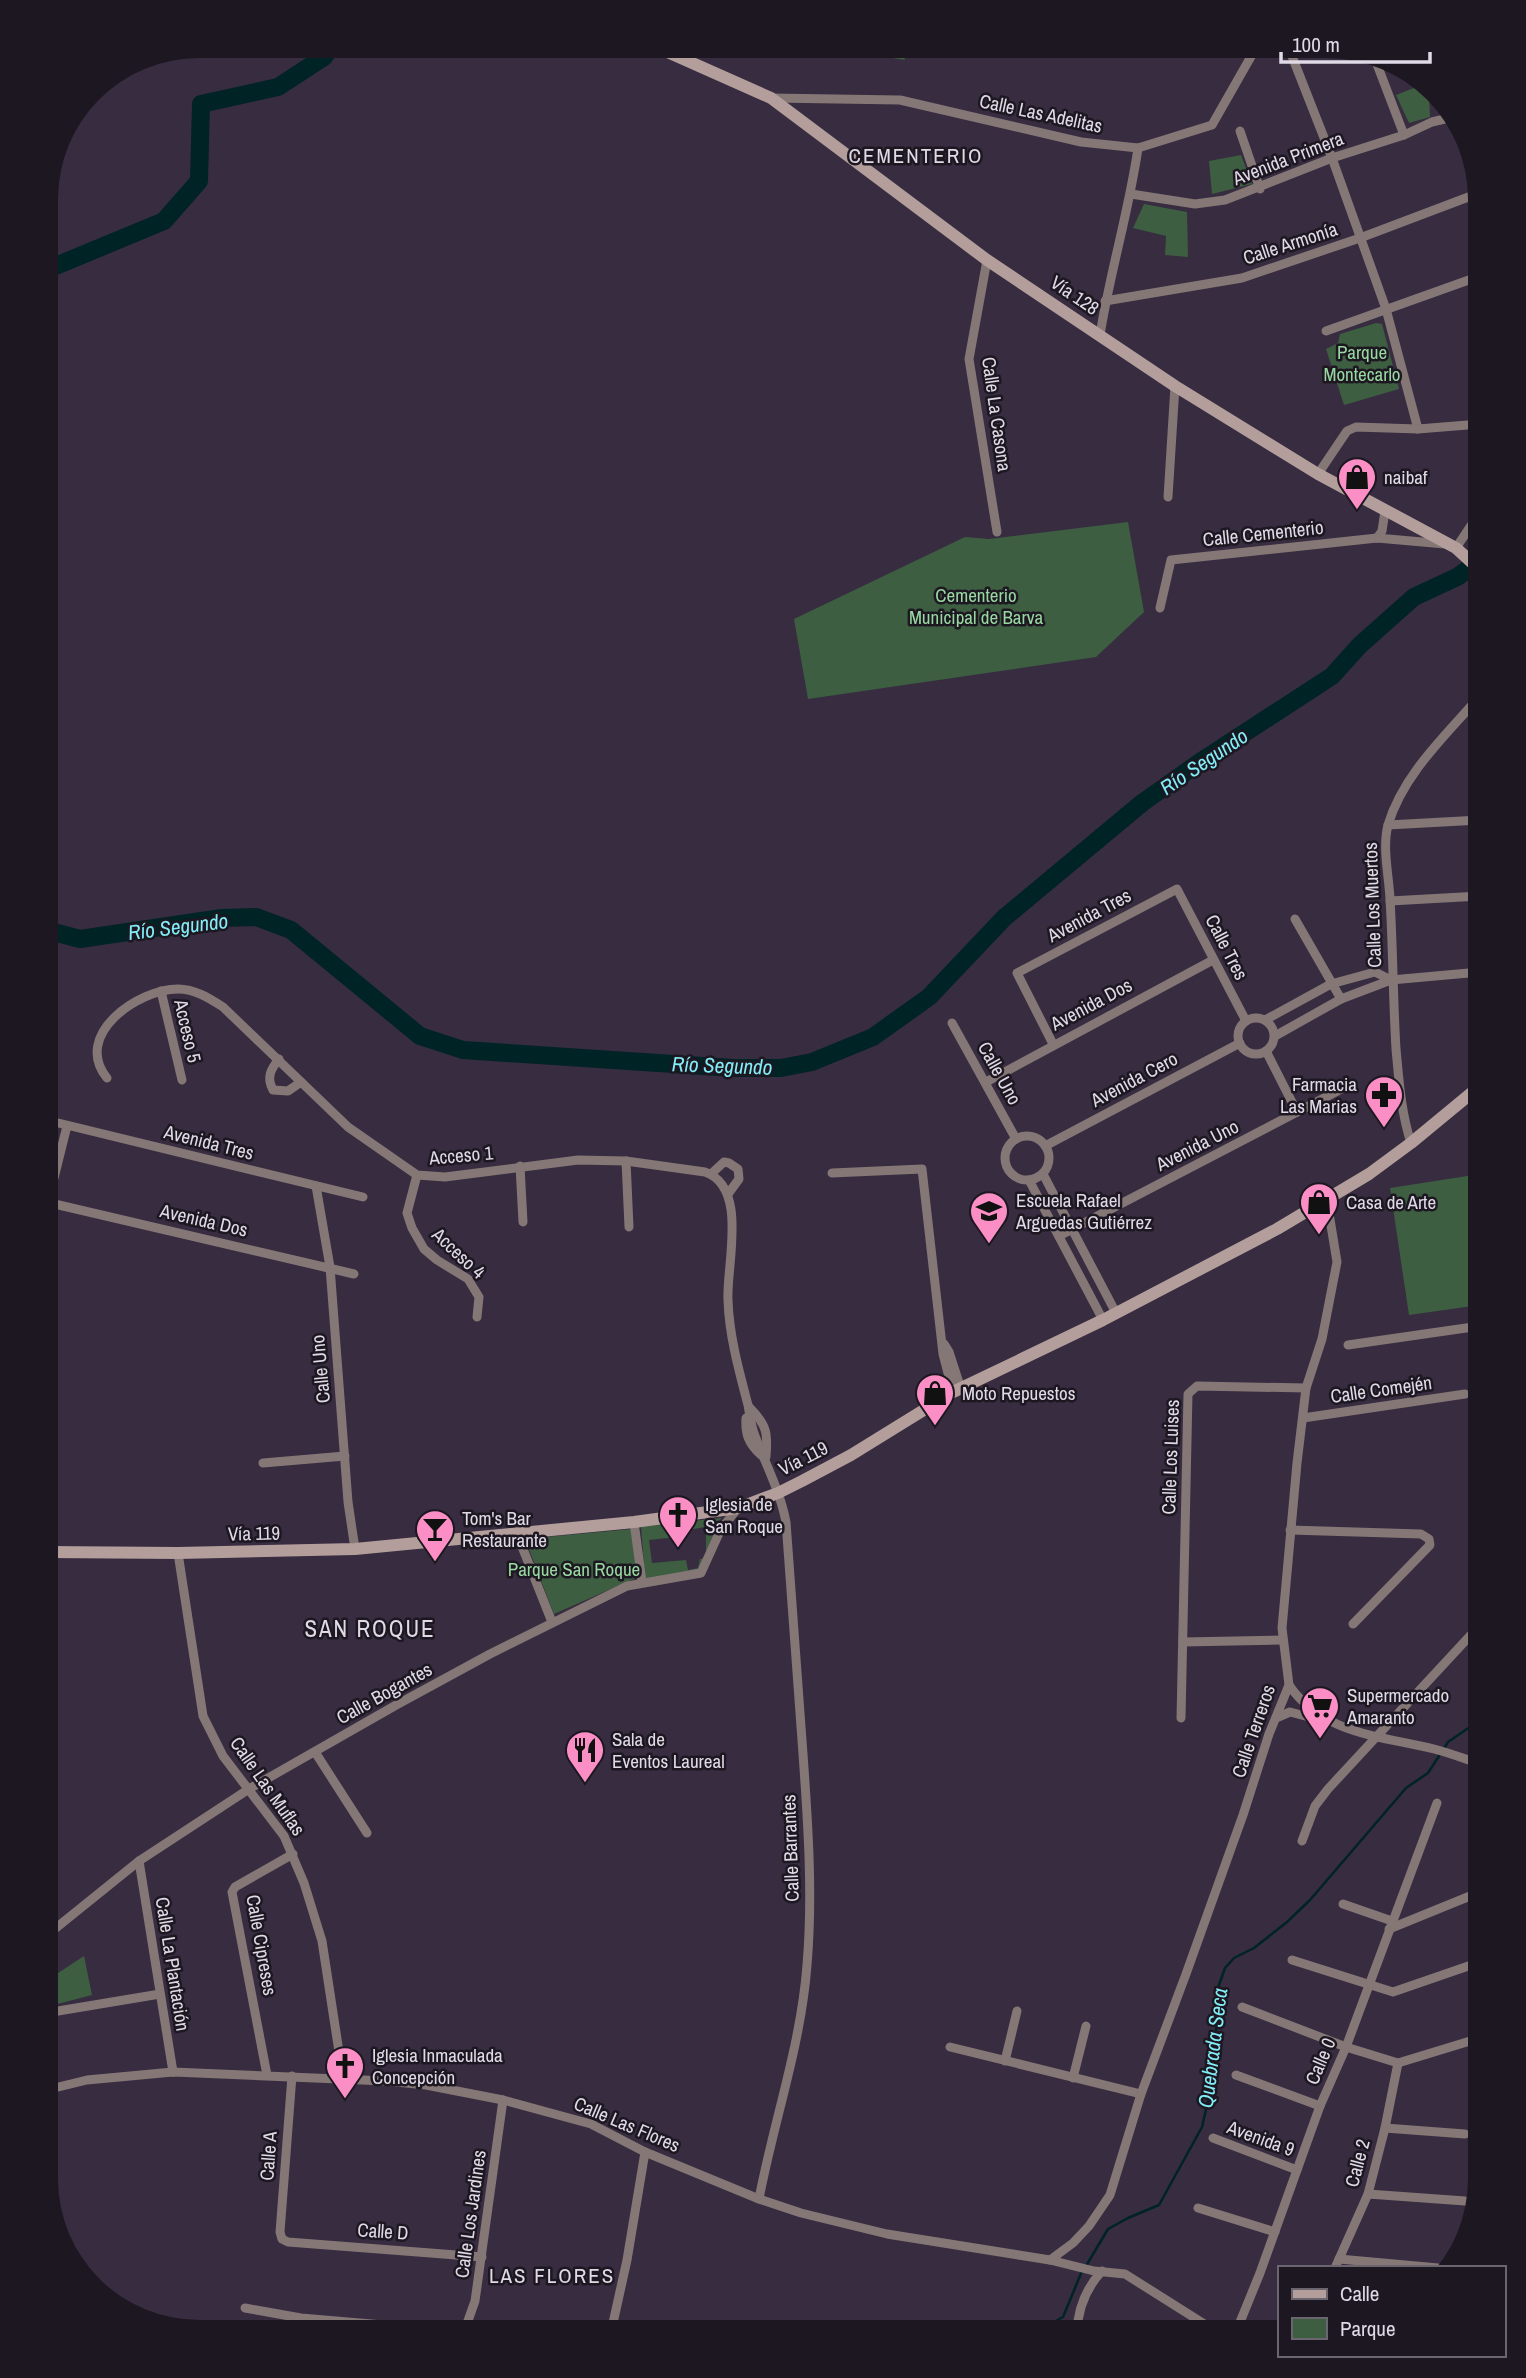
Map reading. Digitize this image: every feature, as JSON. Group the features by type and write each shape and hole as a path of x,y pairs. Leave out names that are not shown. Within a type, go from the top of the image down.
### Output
{"main road":[{"name":"Vía 128","path":"681,58 771,98 987,260 1175,386 1318,474 1456,549 1468,560"},
{"name":"Vía 119","path":"58,1552 178,1553 355,1549 634,1522 738,1508 778,1493 851,1455 957,1391 1103,1320 1327,1201 1411,1143 1468,1096"}],"street":[{"name":"Calle Las Adelitas","path":"771,98 900,100 1081,142 1138,148 1212,125 1250,58"},
{"path":"1293,58 1386,309 1418,429"},
{"path":"1378,67 1404,135"},
{"name":"Avenida Primera","path":"1131,194 1195,204 1225,200 1332,158 1443,119"},
{"path":"1240,131 1260,188"},
{"path":"1100,335 1105,301 1131,194 1138,148"},
{"name":"Calle Armonía","path":"1105,301 1242,278 1468,197"},
{"name":"Calle La Casona","path":"987,260 969,359 997,532"},
{"path":"1326,331 1468,280"},
{"path":"1168,497 1175,386"},
{"path":"1318,474 1347,431 1356,427 1418,429 1468,425"},
{"path":"1377,538 1382,531 1385,511"},
{"path":"1456,549 1468,530"},
{"name":"Calle Cementerio","path":"1160,608 1171,560 1377,538 1456,549"},
{"name":"Calle Los Muertos","path":"1411,1143 1399,1091 1391,980 1386,838 1397,804 1419,766 1468,710"},
{"path":"1388,825 1468,821"},
{"name":"Calle Tres","path":"1177,889 1246,1021"},
{"name":"Avenida Tres","path":"1053,1044 1017,973 1177,889"},
{"path":"1390,901 1468,897"},
{"path":"1295,919 1341,999"},
{"name":"Avenida Dos","path":"986,1082 1213,960"},
{"path":"1265,1020 1331,984 1375,972 1391,980"},
{"path":"1275,1036 1341,999 1391,980 1468,973"},
{"name":"Acceso 1","path":"107,1078 99,1069 96,1056 99,1041 107,1025 121,1010 137,999 161,991 180,989 210,998 223,1007 348,1127 417,1175 445,1177 578,1160 626,1161 711,1174 719,1165 729,1163 738,1169 739,1179 728,1194"},
{"name":"Acceso 5","path":"161,991 182,1080"},
{"path":"1255,1017 1265,1020 1272,1027 1275,1036 1271,1047 1261,1053 1248,1052 1240,1043 1239,1031 1246,1021 1255,1017"},
{"name":"Calle Uno","path":"952,1023 1016,1139"},
{"name":"Avenida Cero","path":"1045,1146 1240,1043"},
{"path":"1266,1051 1297,1112"},
{"path":"279,1059 269,1074 268,1082 273,1090 288,1091 301,1082"},
{"name":"Avenida Uno","path":"1059,1236 1351,1084"},
{"name":"Avenida Tres","path":"58,1123 363,1197"},
{"path":"58,1160 67,1126"},
{"path":"1028,1136 1045,1146 1049,1160 1042,1174 1029,1180 1016,1178 1007,1169 1007,1149 1016,1139 1028,1136"},
{"path":"626,1161 629,1227"},
{"path":"520,1166 523,1222"},
{"path":"832,1173 922,1169 943,1342 949,1352 957,1391"},
{"path":"711,1174 720,1181 728,1194 733,1236 728,1308 730,1327 754,1435 778,1493"},
{"path":"1042,1174 1116,1313"},
{"name":"Acceso 4","path":"417,1175 407,1213 412,1228 424,1249 468,1279 479,1297 477,1317"},
{"path":"1029,1180 1103,1320"},
{"name":"Calle Uno","path":"316,1186 330,1267 355,1549"},
{"name":"Calle Terreros","path":"1050,2260 1073,2243 1089,2226 1110,2195 1141,2094 1218,1888 1289,1685 1283,1640 1290,1530 1306,1388 1322,1339 1337,1262 1327,1201"},
{"name":"Avenida Dos","path":"58,1205 354,1274"},
{"path":"1348,1345 1468,1328"},
{"name":"Calle Los Luises","path":"1181,1718 1188,1394 1198,1386 1306,1388"},
{"name":"Calle Comején","path":"1303,1418 1465,1394"},
{"path":"263,1463 345,1456"},
{"name":"Calle Barrantes","path":"760,2199 770,2142 788,2083 796,2043 807,1964 809,1913 808,1825 800,1706 786,1522 778,1493"},
{"name":"Calle Bogantes","path":"58,1926 139,1861 249,1789 398,1704 552,1622 627,1586 701,1573 721,1529 738,1508"},
{"path":"634,1522 642,1582"},
{"path":"1290,1530 1421,1534 1429,1539 1430,1545 1353,1624"},
{"path":"517,1534 552,1622"},
{"name":"Calle Las Muflas","path":"178,1553 203,1716 223,1756 274,1821 293,1854 322,1941 343,2078"},
{"path":"1302,1841 1315,1806 1468,1638"},
{"path":"1183,1642 1283,1640"},
{"path":"1289,1685 1313,1712 1331,1723"},
{"path":"1276,1717 1290,1712 1331,1723 1358,1734 1435,1749 1468,1760"},
{"path":"315,1752 366,1833"},
{"name":"Calle 0","path":"1241,2320 1437,1803"},
{"name":"Calle Cipreses","path":"267,2075 232,1892 235,1887 293,1854"},
{"name":"Calle La Plantación","path":"139,1861 173,2072"},
{"path":"1343,1905 1391,1925 1468,1896"},
{"path":"1292,1960 1393,1992 1468,1966"},
{"path":"58,2011 160,1994"},
{"path":"1242,2007 1346,2047 1398,2063 1468,2042"},
{"path":"1005,2061 1017,2011"},
{"path":"1073,2078 1086,2026"},
{"path":"950,2046 1141,2094"},
{"name":"Calle 2","path":"1337,2263 1368,2194 1398,2063"},
{"name":"Calle Las Flores","path":"58,2087 87,2080 173,2072 343,2078 426,2085 503,2100 591,2124 645,2152 801,2213 887,2234 1125,2274 1198,2320"},
{"path":"1236,2075 1320,2106"},
{"name":"Calle A","path":"282,2239 280,2232 292,2076"},
{"name":"Calle Los Jardines","path":"468,2320 475,2301 482,2257 503,2100"},
{"path":"1385,2128 1465,2134"},
{"name":"Avenida 9","path":"1213,2138 1297,2170"},
{"path":"614,2320 627,2260 645,2152"},
{"path":"1368,2194 1465,2201"},
{"path":"1198,2208 1275,2232"},
{"name":"Calle D","path":"282,2239 288,2242 482,2257"},
{"path":"1073,2243 1076,2266"},
{"path":"1337,2263 1398,2266"},
{"path":"1078,2320 1088,2288 1098,2271"},
{"path":"245,2308 324,2320"}],"green space":[{"path":"1414,88 1429,102 1430,117 1409,123 1396,95"},
{"path":"1241,155 1252,184 1212,194 1209,161"},
{"path":"1144,204 1187,212 1188,257 1165,255 1166,236 1133,228"},
{"name":"Parque Montecarlo","path":"1376,323 1382,324 1399,389 1344,405 1326,349 1338,343 1340,334"},
{"name":"Cementerio Municipal de Barva","path":"1128,522 1144,612 1096,657 808,699 794,619 965,537 989,539"},
{"path":"1468,1176 1468,1307 1409,1315 1390,1188"},
{"path":"721,1518 706,1563 701,1571 645,1579 641,1526","holes":["706,1527 706,1558 700,1559 698,1568 688,1570 686,1560 652,1563 649,1540 687,1536 687,1530"]},
{"name":"Parque San Roque","path":"632,1529 638,1577 554,1614 525,1539"},
{"path":"84,1956 92,1995 58,2004 58,1973"}],"waterway":[{"path":"58,265 164,221 199,181 201,104 278,87 322,58"},
{"name":"Río Segundo","path":"58,933 80,939 222,918 256,917 291,930 420,1036 463,1050 733,1068 781,1068 812,1062 873,1037 929,997 1004,918 1142,803 1332,676 1360,645 1414,597 1468,569"},
{"name":"Quebrada Seca","path":"1086,2266 1108,2229 1159,2205 1202,2127 1213,2079 1219,1985 1225,1968 1234,1958 1254,1948 1287,1922 1310,1900 1406,1788 1428,1773 1448,1742 1468,1728"},
{"name":"Quebrada Seca","path":"1058,2320 1063,2317 1082,2271"}],"place":[{"name":"naibaf","path":"1357,511"},
{"name":"Farmacia Las Marias","path":"1384,1129"},
{"name":"Casa de Arte","path":"1319,1236"},
{"name":"Escuela Rafael Arguedas Gutiérrez","path":"989,1245"},
{"name":"Moto Repuestos","path":"935,1427"},
{"name":"Iglesia de San Roque","path":"678,1549"},
{"name":"Tom's Bar Restaurante","path":"435,1563"},
{"name":"Supermercado Amaranto","path":"1320,1740"},
{"name":"Sala de Eventos Laureal","path":"585,1784"},
{"name":"Iglesia Inmaculada Concepción","path":"345,2100"}],"district":[{"name":"CEMENTERIO","path":"916,156"},
{"name":"SAN ROQUE","path":"370,1629"},
{"name":"LAS FLORES","path":"552,2276"}]}
